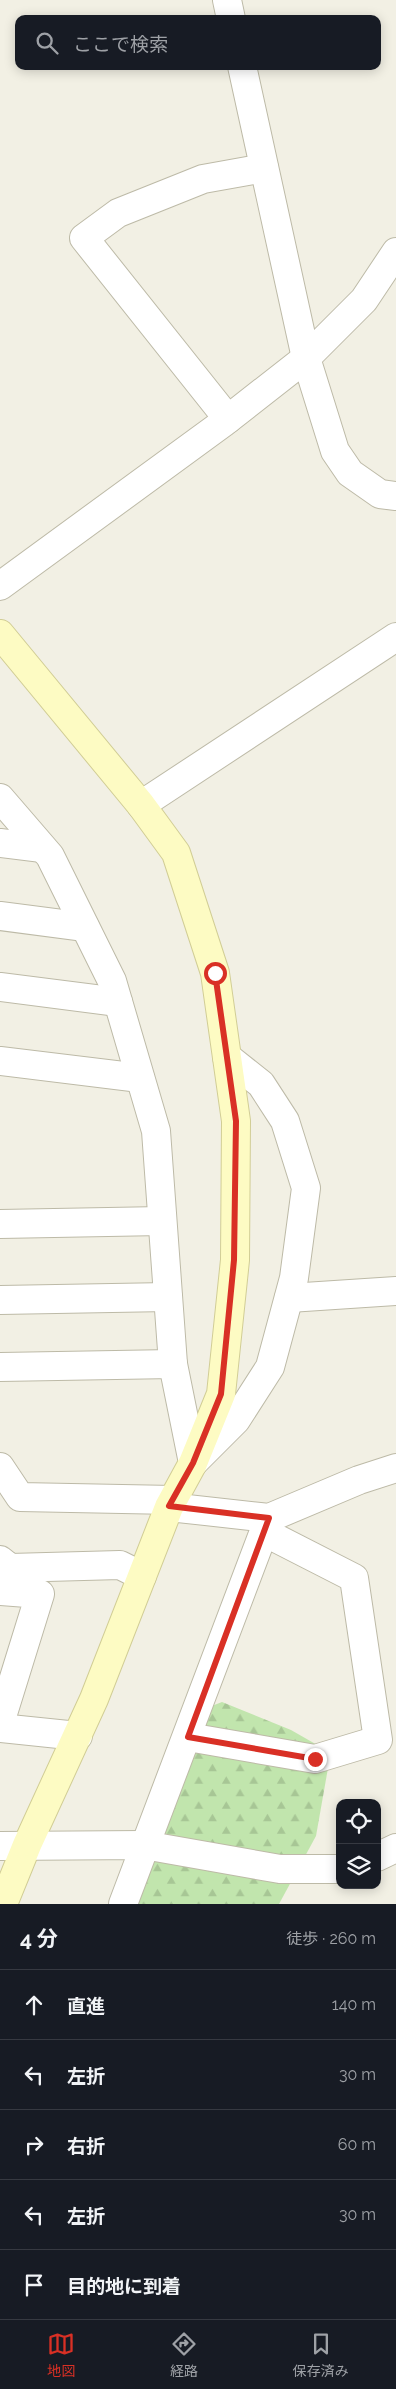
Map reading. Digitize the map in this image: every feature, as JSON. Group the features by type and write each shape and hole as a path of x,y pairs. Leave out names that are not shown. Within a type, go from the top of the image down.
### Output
{"street":[{"path":"227,0 230,15"},
{"path":"243,70 306,358 335,451 350,473 380,494 396,496"},
{"path":"228,419 84,238 118,213 203,179 264,168"},
{"path":"0,586 228,419 306,358 364,300 396,252"},
{"path":"141,805 396,636"},
{"path":"3,1904 27,1845 78,1736 171,1503 193,1463 221,1394 234,1260 236,1121 215,973 176,853 141,805 4,647"},
{"path":"0,798 50,856 112,981 156,1130 173,1364 193,1463"},
{"path":"0,843 42,848"},
{"path":"0,916 85,927"},
{"path":"0,987 118,1002"},
{"path":"193,1463 236,1420 270,1367 294,1278 306,1188 285,1121 261,1084 226,1057"},
{"path":"0,1061 140,1078"},
{"path":"0,1224 162,1220"},
{"path":"289,1298 396,1291"},
{"path":"0,1300 168,1297"},
{"path":"0,1367 173,1364"},
{"path":"0,1467 20,1497 171,1503 267,1525 354,1578 378,1740 315,1759 188,1737"},
{"path":"123,1904 144,1844 188,1737 267,1525 358,1480 396,1468"},
{"path":"0,1560 10,1568 120,1565 142,1576"},
{"path":"0,1591 40,1594 0,1723"},
{"path":"0,1728 78,1736"},
{"path":"0,1846 144,1844 280,1869 336,1869"},
{"path":"381,1855 396,1848"}],"green space":[{"path":"222,1702 291,1730 319,1746 328,1768 316,1836 279,1904 121,1904 204,1709"}],"route":[{"path":"215,973 236,1121 234,1260 221,1394 193,1463 169,1506 269,1518 188,1737 315,1759"}]}
